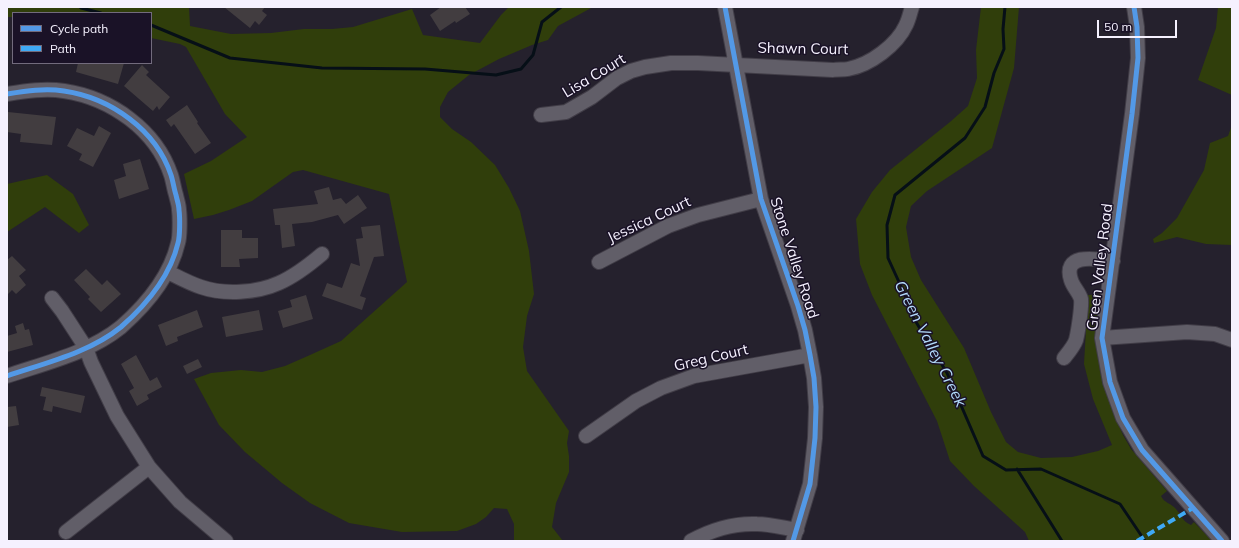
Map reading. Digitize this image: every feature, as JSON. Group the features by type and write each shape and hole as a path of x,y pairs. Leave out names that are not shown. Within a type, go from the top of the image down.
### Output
{"street":[{"name":"Stone Valley Road","path":"725,7 761,199 798,306 810,355 816,407 816,438 810,484 795,536"},
{"name":"Shawn Court","path":"735,65 833,70 848,69 861,65 892,44 906,26 912,7"},
{"name":"Green Valley Road","path":"1134,7 1137,27 1138,58 1102,338 1110,382 1123,418 1133,436 1142,450 1222,541"},
{"name":"Lisa Court","path":"541,115 566,112 592,97 617,78 631,71 645,67 672,63 735,65"},
{"path":"7,94 46,90 65,91 100,101 118,110 139,126 159,149 171,174 179,210 178,243 168,272 147,300 120,328 86,348 67,357 7,376"},
{"name":"Jessica Court","path":"599,262 668,226 698,215 761,199"},
{"path":"168,272 202,288 228,292 252,291 279,283 301,271 322,254"},
{"path":"1064,358 1076,341 1081,306 1081,299 1070,278 1069,270 1071,264 1085,259 1113,261"},
{"path":"52,298 86,348 91,362 117,416 149,467 180,502 226,541"},
{"path":"1102,338 1187,332 1215,334 1232,340"},
{"name":"Greg Court","path":"586,436 636,401 661,388 694,376 810,355"},
{"path":"66,532 149,467"},
{"path":"691,541 699,536 718,529 738,525 757,524 795,536"}],"green space":[{"path":"7,7 189,7 190,26 231,34 271,33 304,29 353,27 412,9 423,35 480,43 501,15 509,7 593,7 558,26 548,40 499,59 469,75 448,92 440,107 440,117 452,129 471,142 495,165 509,188 520,211 529,251 534,294 527,316 523,347 527,371 569,431 567,443 569,472 556,503 552,527 563,541 514,541 514,524 507,509 494,508 486,517 476,524 457,531 402,532 349,523 310,503 282,483 245,452 219,425 194,379 211,373 241,370 262,372 285,366 341,341 407,282 389,194 303,170 293,172 252,201 213,215 194,219 184,174 211,161 247,137 225,114 186,47 180,44 152,38 152,12 12,12 12,17 7,17"},
{"path":"981,7 1019,7 1014,68 992,148 927,191 911,206 906,227 911,257 921,280 964,348 991,412 1006,442 1018,452 1041,458 1072,457 1098,451 1112,445 1093,399 1084,364 1088,295 1105,294 1098,336 1100,372 1112,410 1131,449 1167,491 1161,496 1162,498 1178,511 1185,521 1191,525 1194,522 1211,540 1209,541 1029,541 1025,532 974,486 950,461 937,421 872,295 860,264 856,219 872,192 890,170 968,106 977,78 976,50"},
{"path":"1218,7 1232,7 1232,95 1198,80 1216,28"},
{"path":"1232,125 1232,245 1206,244 1177,237 1154,243 1153,239 1162,233 1177,218 1204,170 1210,143 1228,136"},
{"path":"47,175 73,194 89,225 79,233 45,207 7,232 7,184"}],"building":[{"path":"224,7 265,7 262,11 267,15 259,25 255,21 250,28"},
{"path":"441,7 465,7 470,14 456,23 455,21 440,31 430,15"},
{"path":"78,64 124,64 118,84 76,72"},
{"path":"142,65 149,72 146,75 170,97 159,110 157,106 153,111 124,86"},
{"path":"187,105 211,143 195,154 174,124 171,127 166,120"},
{"path":"8,112 56,117 52,145 20,142 21,134 7,132"},
{"path":"99,126 111,133 93,167 79,160 82,154 67,146 77,128 94,136"},
{"path":"140,159 149,189 119,199 114,180 126,176 123,164"},
{"path":"329,187 333,200 341,198 346,204 358,195 367,208 344,224 338,215 312,222 292,224 295,246 282,248 280,225 275,225 273,209 318,204 314,191"},
{"path":"380,225 384,256 374,257 360,296 366,298 362,310 322,296 327,283 342,288 351,263 360,266 356,239 363,238 361,227"},
{"path":"221,230 242,230 242,238 258,238 258,258 239,259 240,267 221,267"},
{"path":"12,256 26,270 19,276 26,285 16,294 12,290 7,295 7,260"},
{"path":"86,269 102,285 107,280 121,294 101,312 88,299 90,297 74,280"},
{"path":"306,295 313,319 283,328 278,311 292,307 290,300"},
{"path":"197,310 203,327 177,337 178,341 166,346 158,325"},
{"path":"259,310 263,330 226,337 222,317"},
{"path":"23,323 25,330 29,329 33,345 7,352 7,336 17,333 15,326"},
{"path":"136,355 150,381 157,377 162,387 147,395 149,399 137,406 129,391 134,388 121,364"},
{"path":"198,359 202,367 187,374 183,366"},
{"path":"42,387 85,396 81,413 53,406 52,412 43,410 46,397 40,396"},
{"path":"16,406 19,425 7,427 7,407"}],"waterway":[{"path":"80,7 97,12"},
{"path":"152,25 230,58 322,68 425,69 496,75 521,69 533,55 542,22 561,7"},
{"name":"Green Valley Creek","path":"1005,7 1003,29 1004,49 994,73 985,107 965,138 895,195 887,225 888,258 913,317 947,373 983,456 1006,470 1041,469 1120,504 1145,541"},
{"path":"1017,469 1062,541"}],"marked path":[{"path":"1137,541 1193,508"}],"cycle path":[{"path":"725,7 761,199 798,306 805,330 814,378 816,407 815,438 810,484 793,541"},
{"path":"1134,7 1137,27 1138,58 1102,338 1110,382 1123,418 1142,450 1222,541"},
{"path":"7,94 43,90 64,91 98,101 115,109 130,119 143,130 155,144 164,159 171,175 179,206 180,222 178,243 163,279 148,300 121,327 95,344 81,351 7,376"}]}
